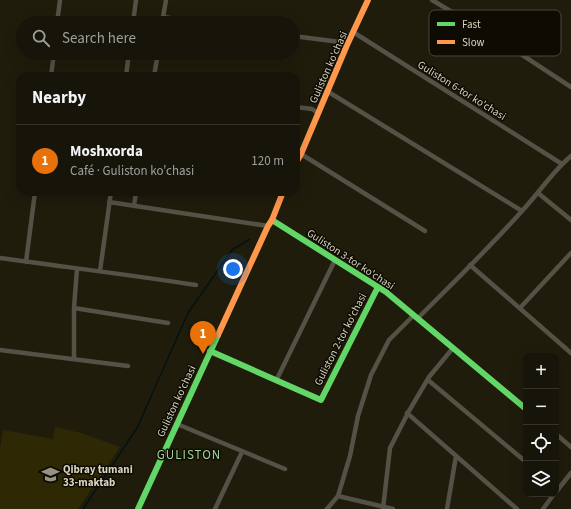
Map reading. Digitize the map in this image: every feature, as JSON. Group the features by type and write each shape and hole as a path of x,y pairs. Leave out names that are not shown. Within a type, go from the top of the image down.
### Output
{"street":[{"path":"59,16 60,0"},
{"path":"134,16 136,0"},
{"path":"163,16 166,0"},
{"name":"Guliston ko'chasi","path":"301,154 347,44 368,0"},
{"path":"432,0 449,10"},
{"name":"Guliston 6-tor ko'chasi","path":"353,32 562,164"},
{"path":"300,37 347,44"},
{"path":"524,56 571,87"},
{"path":"52,72 53,60"},
{"path":"127,72 128,60"},
{"path":"155,72 157,60"},
{"path":"327,91 522,211"},
{"path":"300,108 312,109 318,114"},
{"path":"301,154 425,232"},
{"path":"327,509 338,496 350,456 358,416 371,375 389,340 470,266 522,211 562,164 571,156"},
{"path":"538,193 571,220"},
{"path":"26,262 34,196"},
{"path":"100,271 110,196"},
{"path":"134,206 135,196"},
{"name":"Guliston ko'chasi","path":"138,509 272,220 281,196"},
{"path":"109,202 268,226"},
{"name":"Guliston 3-tor ko'chasi","path":"272,220 386,292 523,406"},
{"path":"520,308 571,253"},
{"path":"0,258 196,285"},
{"path":"276,380 335,260"},
{"path":"470,266 571,353"},
{"path":"74,359 74,308 77,269"},
{"name":"Guliston 2-tor ko'chasi","path":"210,351 321,400 378,287"},
{"path":"74,308 168,323"},
{"path":"383,508 390,448 407,413 428,380 453,348"},
{"path":"0,350 128,366"},
{"path":"428,380 525,461"},
{"path":"407,413 517,509"},
{"path":"177,424 286,469"},
{"path":"559,437 571,447"},
{"path":"215,509 242,452"},
{"path":"447,509 456,456"},
{"path":"559,487 571,473"},
{"path":"338,496 383,508 393,509"},
{"path":"543,509 551,497"}],"shaded area":[{"name":"Qibray tumani 33-maktab","path":"55,427 81,433 120,447 78,509 0,509 0,448 3,430 53,439"}],"waterway":[{"path":"83,509 137,428 188,313 232,250 250,239"}],"traffic: fast":[{"path":"272,220 386,292 523,406"},
{"path":"210,351 321,400 378,287"},
{"path":"138,509 218,335"}],"traffic: slow":[{"path":"300,156 347,45 368,0"},
{"path":"218,335 272,220 281,196"}],"place":[{"name":"Moshxorda","path":"203,354"},
{"name":"Qibray tumani 33-maktab","path":"50,475"}],"district":[{"name":"GULISTON","path":"189,454"}]}
